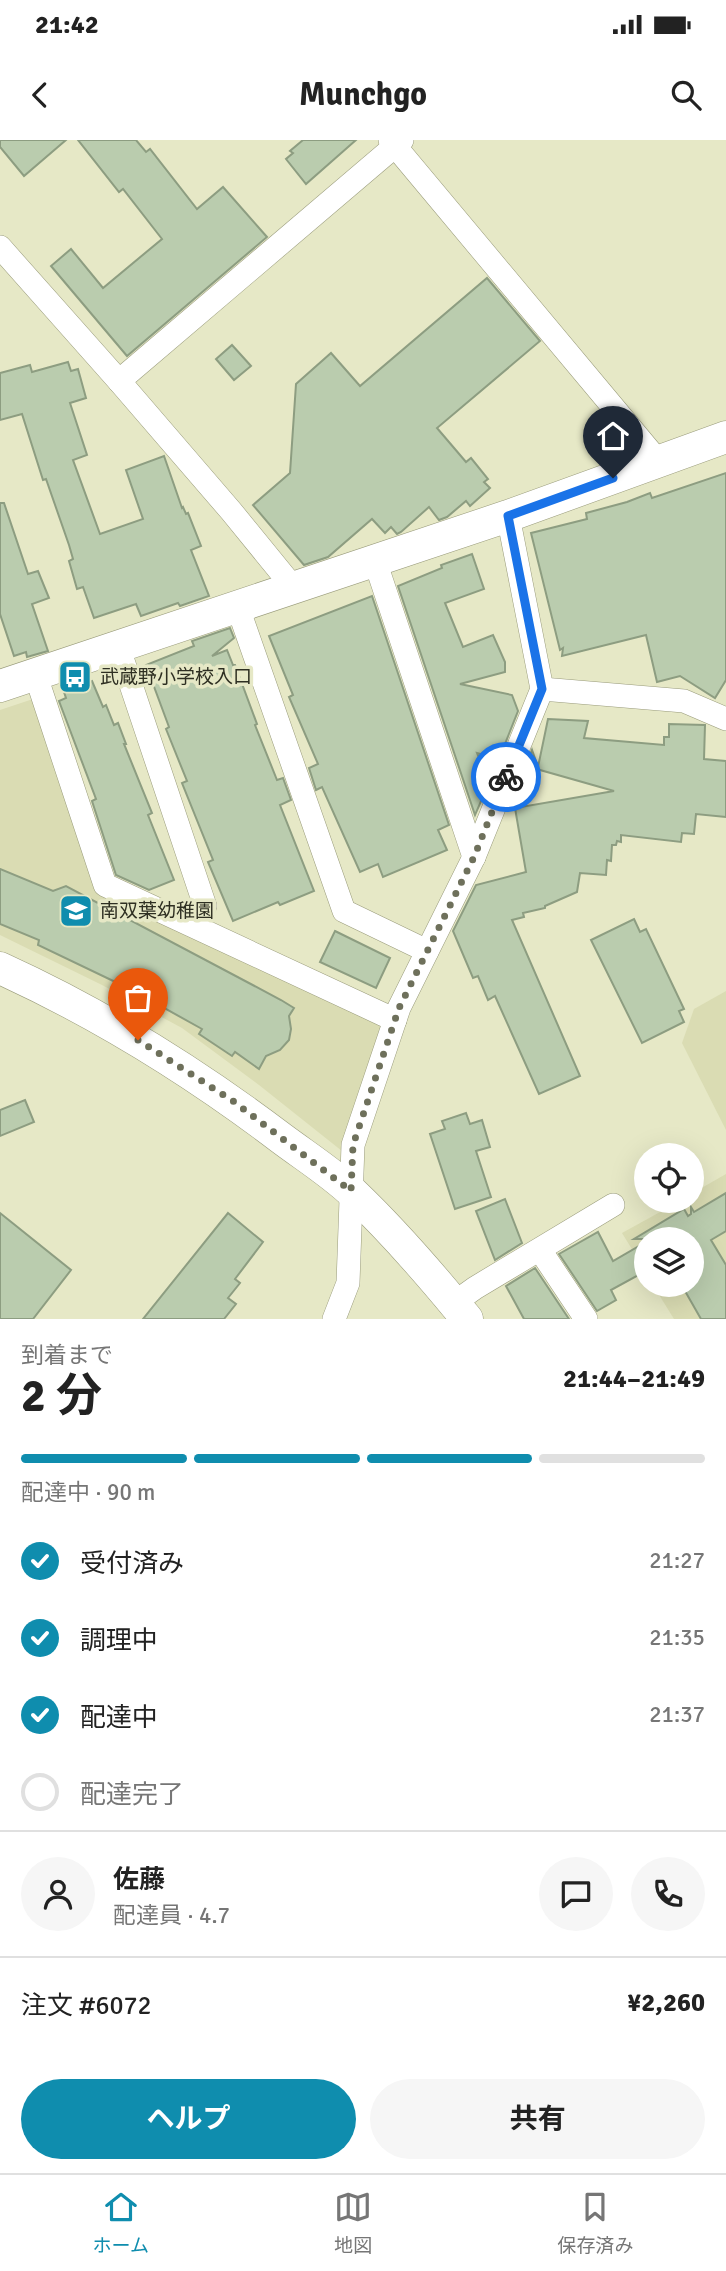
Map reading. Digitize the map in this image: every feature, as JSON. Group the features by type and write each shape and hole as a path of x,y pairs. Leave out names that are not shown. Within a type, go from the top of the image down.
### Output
{"street":[{"path":"118,381 395,142 659,461"},
{"path":"0,247 231,511 293,587"},
{"path":"0,686 508,516 726,437"},
{"path":"334,1319 348,1283 353,1145 399,1008 474,857 542,689 508,516"},
{"path":"375,561 474,857"},
{"path":"237,605 344,911 427,951"},
{"path":"118,646 205,906 196,926"},
{"path":"35,673 105,885 395,1020"},
{"path":"542,689 684,701 726,719"},
{"path":"0,968 118,1029 233,1101 351,1191 439,1283 461,1311 475,1288 612,1205"},
{"path":"540,1250 586,1319"}],"shaded area":[{"name":"南双葉幼稚園","path":"33,699 100,888 388,1022 347,1155 182,1028 0,935 0,710"},
{"path":"726,991 726,1130 682,1043 694,1009"},
{"path":"726,1174 726,1319 674,1319 660,1297 704,1297 704,1227 634,1227 634,1252 622,1233 658,1213 704,1213 704,1187"}],"building":[{"path":"0,140 66,140 24,176 0,147"},
{"path":"78,140 136,140 146,152 150,149 197,209 223,187 267,237 127,356 51,266 71,249 103,288 162,239 123,189 119,192"},
{"path":"303,140 356,140 306,184 286,159 293,153 290,151"},
{"path":"487,278 540,341 437,428 466,462 471,458 488,479 484,482 490,488 470,506 466,501 447,517 439,520 429,507 397,534 391,527 385,533 372,519 328,557 304,565 253,505 290,473 296,384 331,353 360,386"},
{"path":"232,345 251,366 234,380 216,359"},
{"path":"68,362 71,371 78,369 86,398 70,403 87,455 73,460 100,534 143,519 126,470 164,456 182,508 188,513 201,546 191,550 209,596 141,616 136,604 94,618 83,587 77,589 69,561 73,559 69,545 46,479 43,480 22,414 0,420 0,373 30,365 32,372"},
{"path":"726,473 726,680 715,698 680,676 657,682 646,635 562,656 563,648 560,650 531,533 587,519 586,513 650,493 652,498"},
{"path":"0,503 4,503 28,574 38,571 49,598 32,604 48,651 27,657 26,652 14,656 0,614"},
{"path":"472,554 484,589 445,603 463,647 493,635 505,662 505,672 460,684 512,695 518,711 499,759 477,753 489,783 475,815 398,586 442,568 441,565"},
{"path":"372,596 449,825 438,830 447,850 383,877 378,864 360,872 322,787 316,790 309,768 318,764 289,697 293,695 269,636"},
{"path":"230,628 234,638 212,656 227,650 235,665 277,780 283,778 291,800 280,805 314,891 280,905 278,902 233,921 208,862 213,860 182,783 187,781 166,729 169,727 146,665 194,646 192,641"},
{"path":"92,681 114,725 118,723 152,813 148,815 174,880 149,890 116,875 92,801 96,799 59,701 66,698 64,692"},
{"path":"548,719 588,721 584,738 664,745 664,737 669,737 669,724 705,725 704,759 726,761 726,817 696,814 694,834 682,833 681,842 621,835 621,842 617,841 616,845 612,845 611,861 607,860 606,875 580,873 577,892 512,920 580,1076 539,1094 495,996 488,1000 478,976 473,978 453,931 476,885 526,872 515,808 614,791 526,766 532,750 538,767"},
{"path":"0,869 53,891 66,886 281,1000 294,1008 289,1016 289,1040 280,1050 266,1056 259,1069 235,1052 232,1056 199,1034 202,1029 130,989 38,945 39,940 0,924"},
{"path":"634,919 640,932 646,929 684,1009 679,1011 684,1022 642,1043 591,940"},
{"path":"335,931 390,958 376,988 320,962"},
{"path":"25,1100 34,1122 0,1136 0,1110"},
{"path":"466,1113 470,1124 482,1120 490,1147 476,1151 491,1197 455,1209 430,1134 445,1129 442,1121"},
{"path":"726,1193 726,1231 711,1240 726,1265 726,1319 701,1319 688,1297 704,1297 704,1227 654,1227 677,1213 686,1213 688,1216 691,1213 704,1213 704,1206"},
{"path":"505,1199 522,1243 495,1260 476,1211"},
{"path":"0,1213 71,1270 33,1319 0,1319"},
{"path":"228,1213 263,1242 235,1279 240,1283 228,1298 236,1304 224,1319 143,1319"},
{"path":"598,1232 613,1261 634,1249 634,1278 611,1290 616,1300 597,1311 559,1254"},
{"path":"535,1268 569,1319 524,1319 506,1286"}],"way so far":[{"path":"138,1040 233,1101 351,1191 353,1145 399,1008 474,857 506,777"}],"place":[{"name":"武蔵野小学校入口","path":"75,677"},
{"name":"南双葉幼稚園","path":"76,911"}],"route":[{"path":"506,777 542,689 508,516 613,478"}]}
